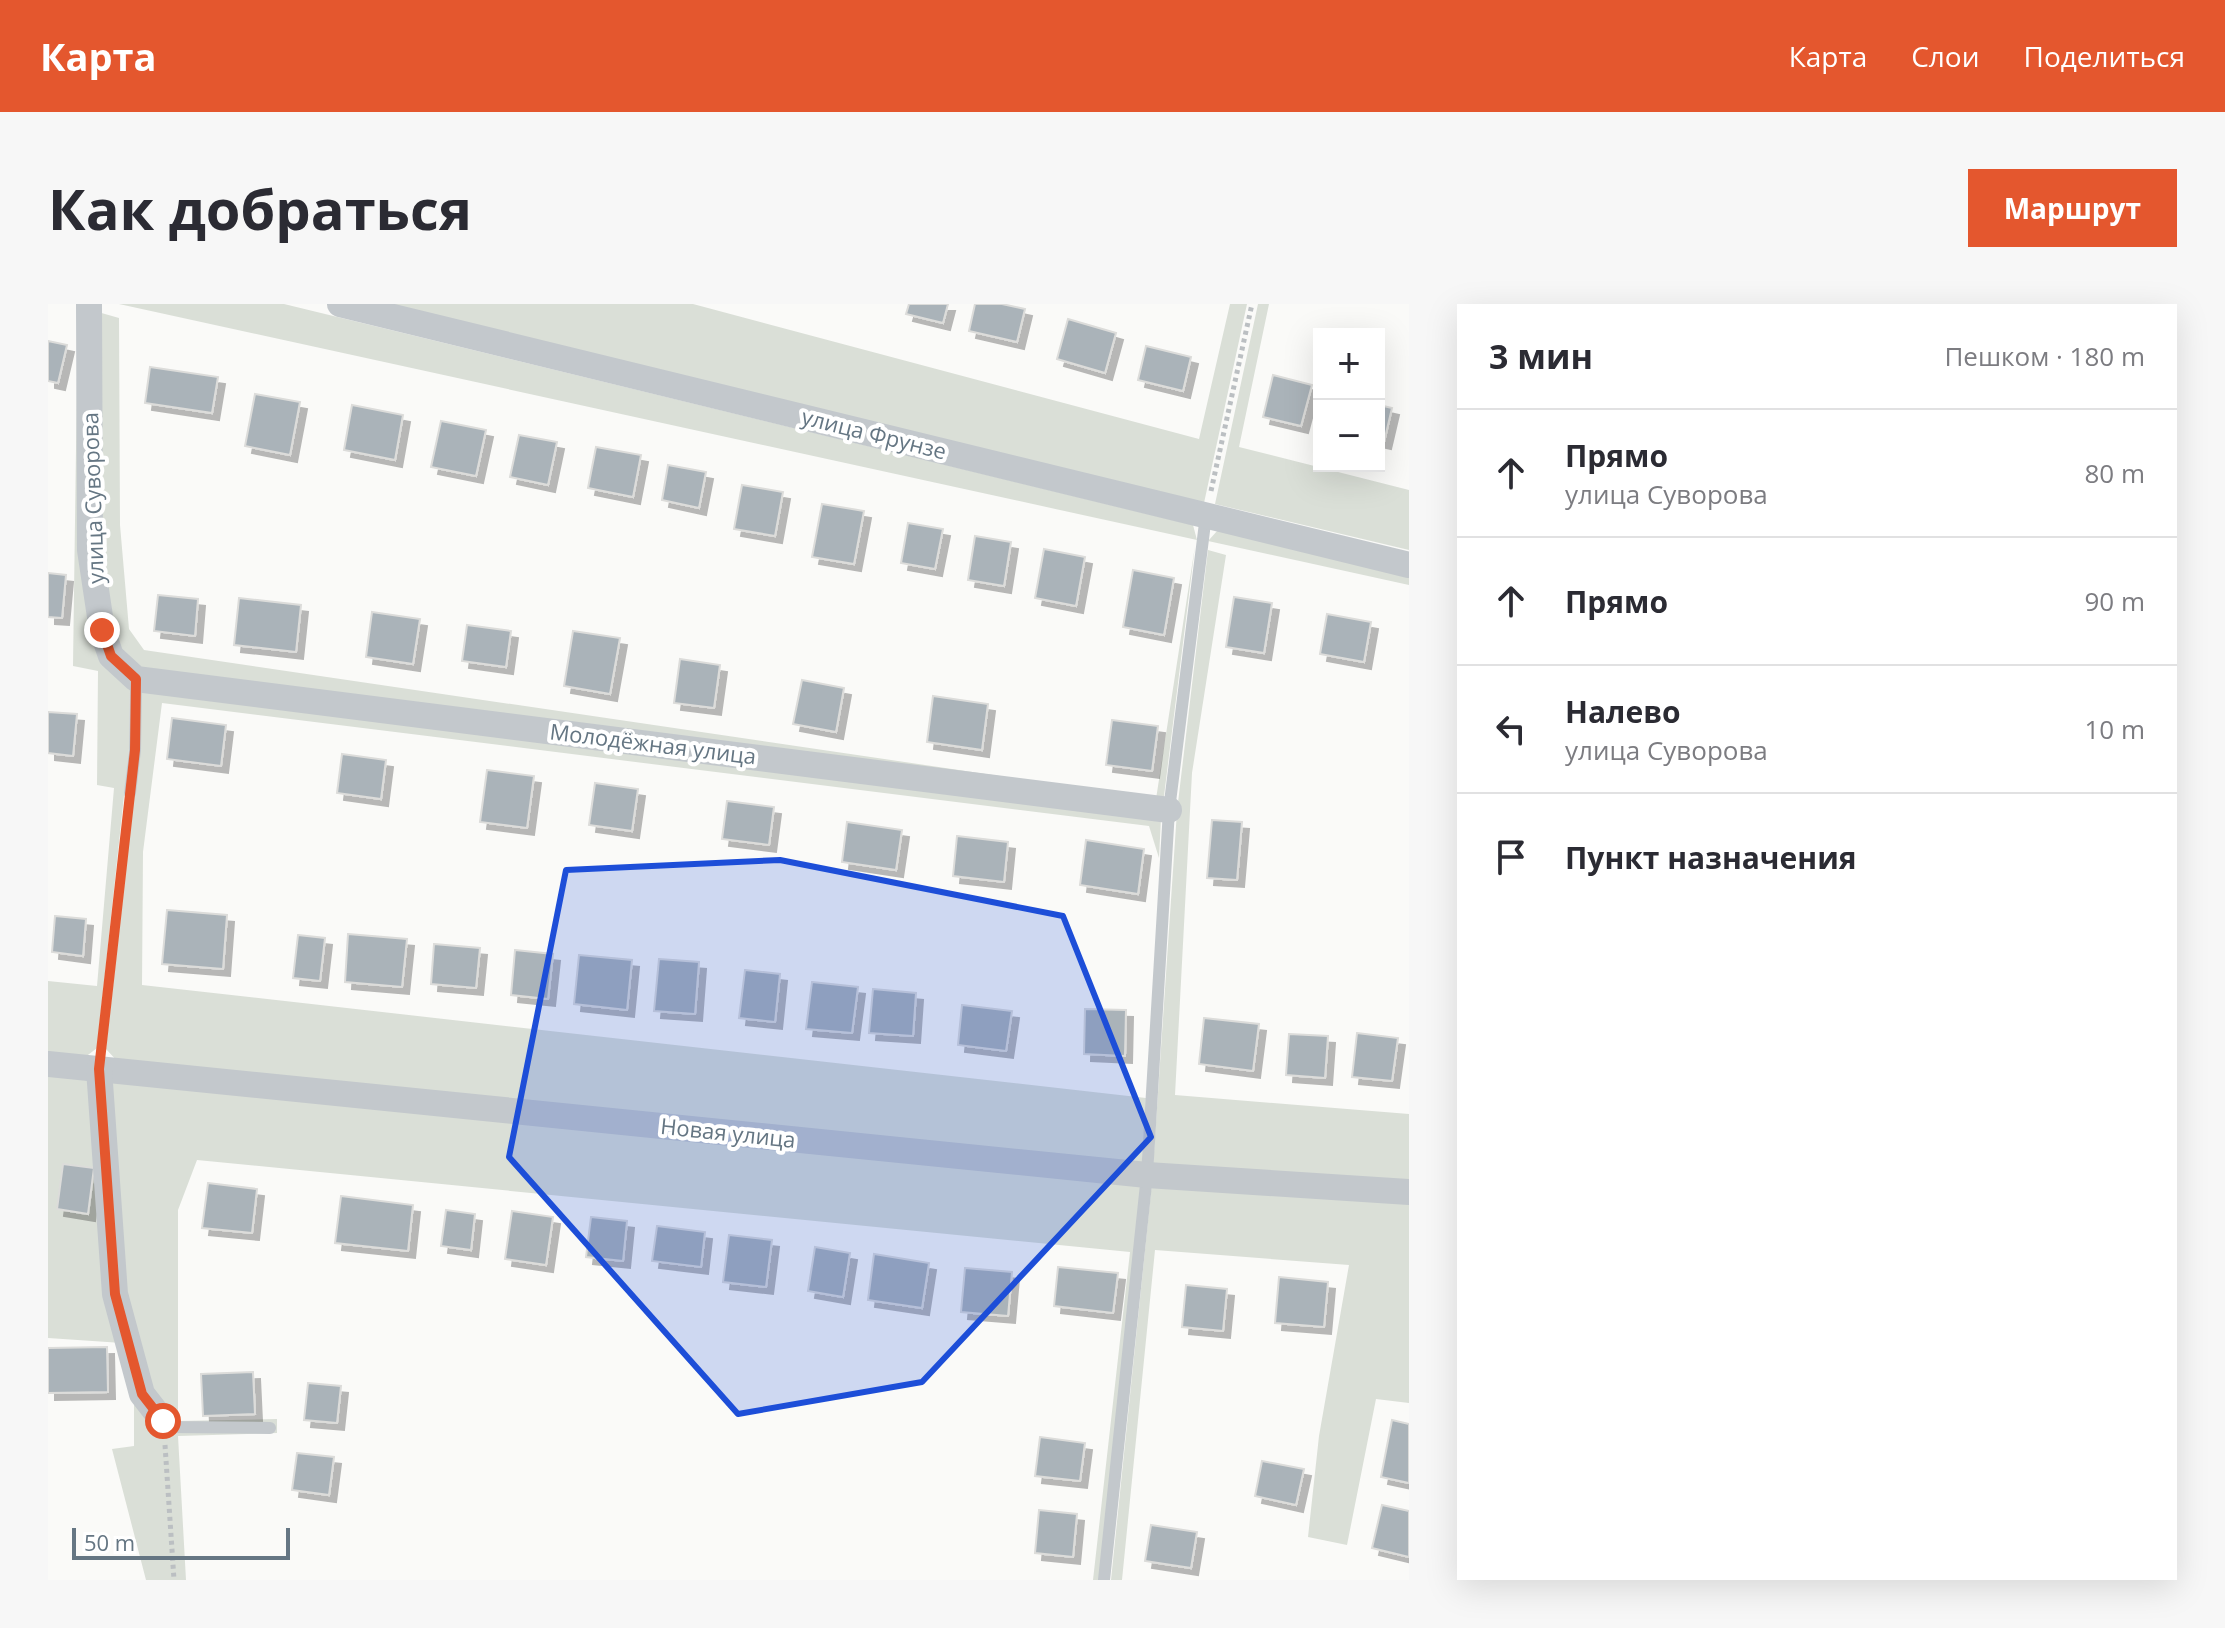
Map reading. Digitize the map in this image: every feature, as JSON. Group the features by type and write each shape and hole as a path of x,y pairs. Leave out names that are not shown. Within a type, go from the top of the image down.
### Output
{"street":[{"name":"улица Суворова","path":"89,304 90,550 102,630 111,656 136,679"},
{"name":"улица Фрунзе","path":"340,304 1409,565"},
{"name":"Молодёжная улица","path":"136,679 1169,810"},
{"name":"Новая улица","path":"48,1064 1147,1175 1409,1192"},
{"path":"99,1069 115,1294 142,1394 163,1421"}],"lane":[{"path":"1104,1580 1147,1175 1169,810 1206,515"},
{"path":"130,793 135,750 136,679"},
{"path":"163,1421 170,1427 270,1428"}],"path":[{"path":"1206,515 1252,304"},
{"path":"99,1069 130,793"},
{"path":"163,1421 174,1580"}],"highlighted area":[{"path":"780,860 1063,916 1151,1137 922,1382 738,1414 509,1157 566,870"}],"shaded area":[{"path":"78,304 86,552 130,682 129,749 97,1048 84,1058 48,1055 48,981 97,986 114,788 97,785 98,671 73,666"},
{"path":"119,304 284,304 1193,525 1197,540"},
{"path":"389,304 693,304 1199,439 1230,304 1247,304 1204,503"},
{"path":"1258,304 1269,304 1239,447 1313,466 1313,472 1338,472 1409,490 1409,550 1215,504"},
{"path":"98,312 119,318 120,525 129,629 144,650 1156,799 1195,546 1163,804 139,671 117,652 99,552"},
{"path":"1218,530 1409,575 1409,585 1208,541"},
{"path":"1208,550 1226,555 1192,773 1175,1095 1409,1114 1409,1183 1153,1167 1177,811"},
{"path":"141,690 1161,818 1159,858 1149,826 162,703 143,852 142,985 1146,1098 1142,1166 119,1063 106,1049 139,751"},
{"path":"48,1073 95,1078 122,1343 48,1338"},
{"path":"107,1079 1142,1182 1099,1580 1093,1580 1130,1252 197,1160 178,1210 178,1421 277,1419 277,1433 178,1436 186,1580 146,1580 112,1449 134,1446 134,1385 148,1391 121,1291"},
{"path":"1152,1182 1409,1200 1409,1403 1376,1399 1347,1545 1308,1537 1319,1436 1349,1265 1155,1250 1122,1580 1111,1580"}],"building":[{"path":"909,304 948,304 943,323 906,314"},
{"path":"975,304 1002,304 1025,309 1017,342 969,331"},
{"path":"1068,319 1116,333 1105,373 1057,359"},
{"path":"48,341 67,345 58,383 48,381"},
{"path":"1146,346 1191,357 1183,391 1138,380"},
{"path":"150,367 218,377 212,413 145,403"},
{"path":"1273,375 1312,385 1301,426 1263,417"},
{"path":"255,394 300,402 290,455 245,446"},
{"path":"352,405 403,415 395,460 344,450"},
{"path":"1385,406 1392,408 1385,438"},
{"path":"441,421 486,430 476,476 431,467"},
{"path":"519,435 557,442 548,485 510,477"},
{"path":"596,447 641,455 633,497 588,488"},
{"path":"668,465 706,472 699,508 662,500"},
{"path":"742,485 783,492 775,536 734,529"},
{"path":"822,504 864,511 854,564 812,557"},
{"path":"908,523 943,529 935,569 901,563"},
{"path":"975,536 1011,542 1004,586 968,580"},
{"path":"1044,549 1085,557 1076,606 1035,598"},
{"path":"1133,570 1174,578 1164,635 1123,627"},
{"path":"48,573 66,575 62,618 48,617"},
{"path":"158,595 198,599 195,636 154,631"},
{"path":"1234,597 1272,603 1264,653 1226,647"},
{"path":"239,598 301,605 296,652 234,645"},
{"path":"372,612 420,619 413,664 366,657"},
{"path":"1327,614 1371,622 1364,662 1320,654"},
{"path":"467,625 511,631 506,667 462,661"},
{"path":"573,631 620,638 610,694 564,686"},
{"path":"680,659 720,665 714,708 674,703"},
{"path":"802,680 844,688 836,732 793,724"},
{"path":"933,696 988,704 982,750 927,742"},
{"path":"48,712 77,714 73,756 48,753"},
{"path":"172,718 226,725 221,766 167,759"},
{"path":"1112,720 1158,726 1152,771 1106,765"},
{"path":"342,754 386,760 381,799 337,793"},
{"path":"487,770 534,776 527,828 480,822"},
{"path":"595,783 638,789 632,831 589,825"},
{"path":"727,801 774,807 769,845 722,839"},
{"path":"1212,820 1242,822 1237,880 1207,878"},
{"path":"847,822 902,830 896,870 842,862"},
{"path":"957,836 1008,842 1004,882 953,876"},
{"path":"1086,840 1144,849 1138,894 1080,885"},
{"path":"167,910 227,915 223,969 162,964"},
{"path":"55,916 86,919 83,956 52,952"},
{"path":"348,934 407,939 402,987 345,982"},
{"path":"298,935 325,938 320,981 293,978"},
{"path":"434,944 480,948 476,988 431,984"},
{"path":"515,950 553,954 548,999 511,995"},
{"path":"579,955 632,960 627,1010 574,1004"},
{"path":"659,959 699,962 695,1014 654,1011"},
{"path":"745,970 780,974 775,1022 739,1018"},
{"path":"812,982 858,987 852,1033 806,1029"},
{"path":"873,989 916,993 913,1036 869,1033"},
{"path":"962,1005 1012,1011 1006,1051 958,1045"},
{"path":"1085,1009 1126,1010 1125,1056 1084,1054"},
{"path":"1204,1018 1259,1024 1253,1071 1199,1064"},
{"path":"1357,1033 1398,1038 1392,1081 1352,1077"},
{"path":"1289,1034 1328,1036 1325,1078 1286,1075"},
{"path":"63,1164 94,1168 88,1214 57,1209"},
{"path":"208,1183 257,1189 252,1233 202,1228"},
{"path":"341,1196 413,1205 408,1251 335,1243"},
{"path":"446,1210 475,1214 471,1250 441,1246"},
{"path":"512,1211 553,1217 546,1265 505,1259"},
{"path":"591,1217 627,1221 623,1261 586,1257"},
{"path":"657,1226 705,1232 701,1267 652,1261"},
{"path":"729,1235 772,1240 766,1287 723,1282"},
{"path":"815,1247 850,1253 843,1297 808,1291"},
{"path":"874,1254 929,1263 922,1308 868,1300"},
{"path":"1058,1267 1118,1273 1113,1313 1054,1306"},
{"path":"965,1268 1012,1272 1008,1316 961,1312"},
{"path":"1279,1277 1328,1282 1324,1327 1275,1323"},
{"path":"1186,1285 1227,1289 1223,1331 1182,1327"},
{"path":"107,1347 108,1392 48,1393 48,1348"},
{"path":"253,1372 255,1414 203,1416 201,1374"},
{"path":"308,1383 341,1386 337,1423 304,1420"},
{"path":"1392,1420 1409,1424 1409,1483 1381,1477"},
{"path":"1040,1437 1085,1443 1080,1481 1035,1476"},
{"path":"297,1453 334,1457 329,1495 292,1490"},
{"path":"1262,1461 1304,1469 1296,1505 1255,1496"},
{"path":"1382,1505 1409,1511 1409,1557 1372,1548"},
{"path":"1039,1510 1077,1514 1073,1557 1035,1553"},
{"path":"1151,1525 1197,1532 1191,1568 1145,1561"}],"route":[{"path":"102,630 111,656 136,679 135,750 99,1069 115,1294 142,1394 163,1421"}]}
